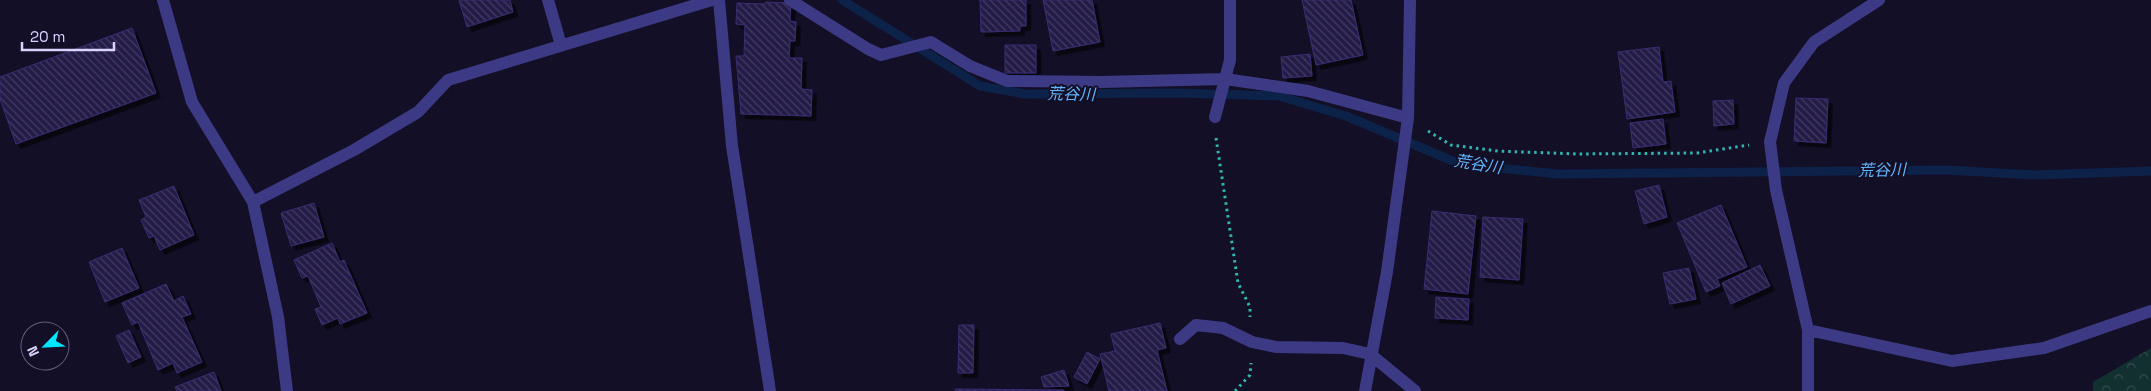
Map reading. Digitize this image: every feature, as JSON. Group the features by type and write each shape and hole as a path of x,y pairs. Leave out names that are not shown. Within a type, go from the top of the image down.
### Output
{"street":[{"path":"163,0 192,102 253,202 278,317 287,391"},
{"path":"548,0 561,45"},
{"path":"253,202 354,150 418,112 448,80 712,0"},
{"path":"718,0 732,146 770,391"},
{"path":"790,0 868,50 881,55 931,42 970,66 1007,81 1101,82 1225,79 1308,91 1408,118"},
{"path":"1214,117 1230,60 1230,0"},
{"path":"1365,391 1370,354 1387,272 1408,118 1410,0"},
{"path":"1808,391 1808,330 1776,190 1770,142 1784,83 1814,42 1879,0"},
{"path":"1808,330 1952,361 2044,348 2151,312"},
{"path":"1180,339 1196,324 1223,328 1252,342 1276,347 1343,348 1370,354 1415,391"}],"path":[{"path":"1214,117 1217,154 1238,283 1250,307 1252,342 1250,374 1235,391"},
{"path":"1408,118 1451,145 1498,151 1577,154 1697,153 1770,142"}],"green space":[{"path":"2151,348 2151,391 2093,391 2093,382"}],"building":[{"path":"459,0 510,0 513,12 467,27"},
{"path":"980,0 1026,0 1026,26 1020,26 1020,31 981,32"},
{"path":"1043,0 1092,0 1100,42 1053,51"},
{"path":"1302,0 1351,0 1363,55 1316,65"},
{"path":"766,2 791,3 790,21 796,22 795,41 790,41 789,58 802,58 801,89 812,90 811,116 741,114 736,56 744,56 745,25 736,24 737,3 765,4"},
{"path":"132,28 156,93 16,144 0,99 0,77"},
{"path":"1005,45 1036,45 1036,73 1005,73"},
{"path":"1659,47 1663,82 1671,81 1675,112 1627,119 1618,52"},
{"path":"1310,54 1312,76 1283,78 1281,57"},
{"path":"1796,98 1828,99 1826,143 1794,141"},
{"path":"1733,100 1734,124 1714,126 1713,101"},
{"path":"1663,119 1666,144 1633,148 1630,123"},
{"path":"1659,185 1667,217 1644,224 1635,191"},
{"path":"174,186 194,235 160,250 154,236 149,238 141,220 146,217 139,200"},
{"path":"314,203 324,237 291,246 281,213"},
{"path":"1721,205 1747,267 1717,279 1720,286 1706,292 1677,223"},
{"path":"1432,211 1476,216 1468,294 1424,289"},
{"path":"1483,217 1523,219 1519,280 1480,277"},
{"path":"332,243 340,262 344,260 367,313 340,324 338,318 322,325 315,309 321,307 308,276 302,278 294,260"},
{"path":"122,248 139,288 105,302 89,262"},
{"path":"1760,265 1770,286 1731,304 1722,283"},
{"path":"1689,268 1696,299 1670,304 1663,273"},
{"path":"166,284 174,301 183,296 191,314 182,317 202,362 177,373 173,363 158,370 138,322 132,325 122,303"},
{"path":"1436,297 1469,299 1468,320 1435,318"},
{"path":"1160,323 1166,348 1157,350 1167,391 1109,391 1100,354 1115,351 1111,334"},
{"path":"959,325 974,325 973,373 958,373"},
{"path":"129,330 141,357 128,363 116,336"},
{"path":"1087,352 1100,359 1087,384 1074,377"},
{"path":"1064,370 1069,386 1044,387 1041,377"},
{"path":"214,372 221,391 177,391 175,387"},
{"path":"955,389 1064,390 1064,391 955,391"}],"waterway":[{"name":"荒谷川","path":"842,0 980,86 1025,94 1176,93 1279,96 1346,116 1460,164 1558,174 1947,170 2035,175 2151,171"}]}
